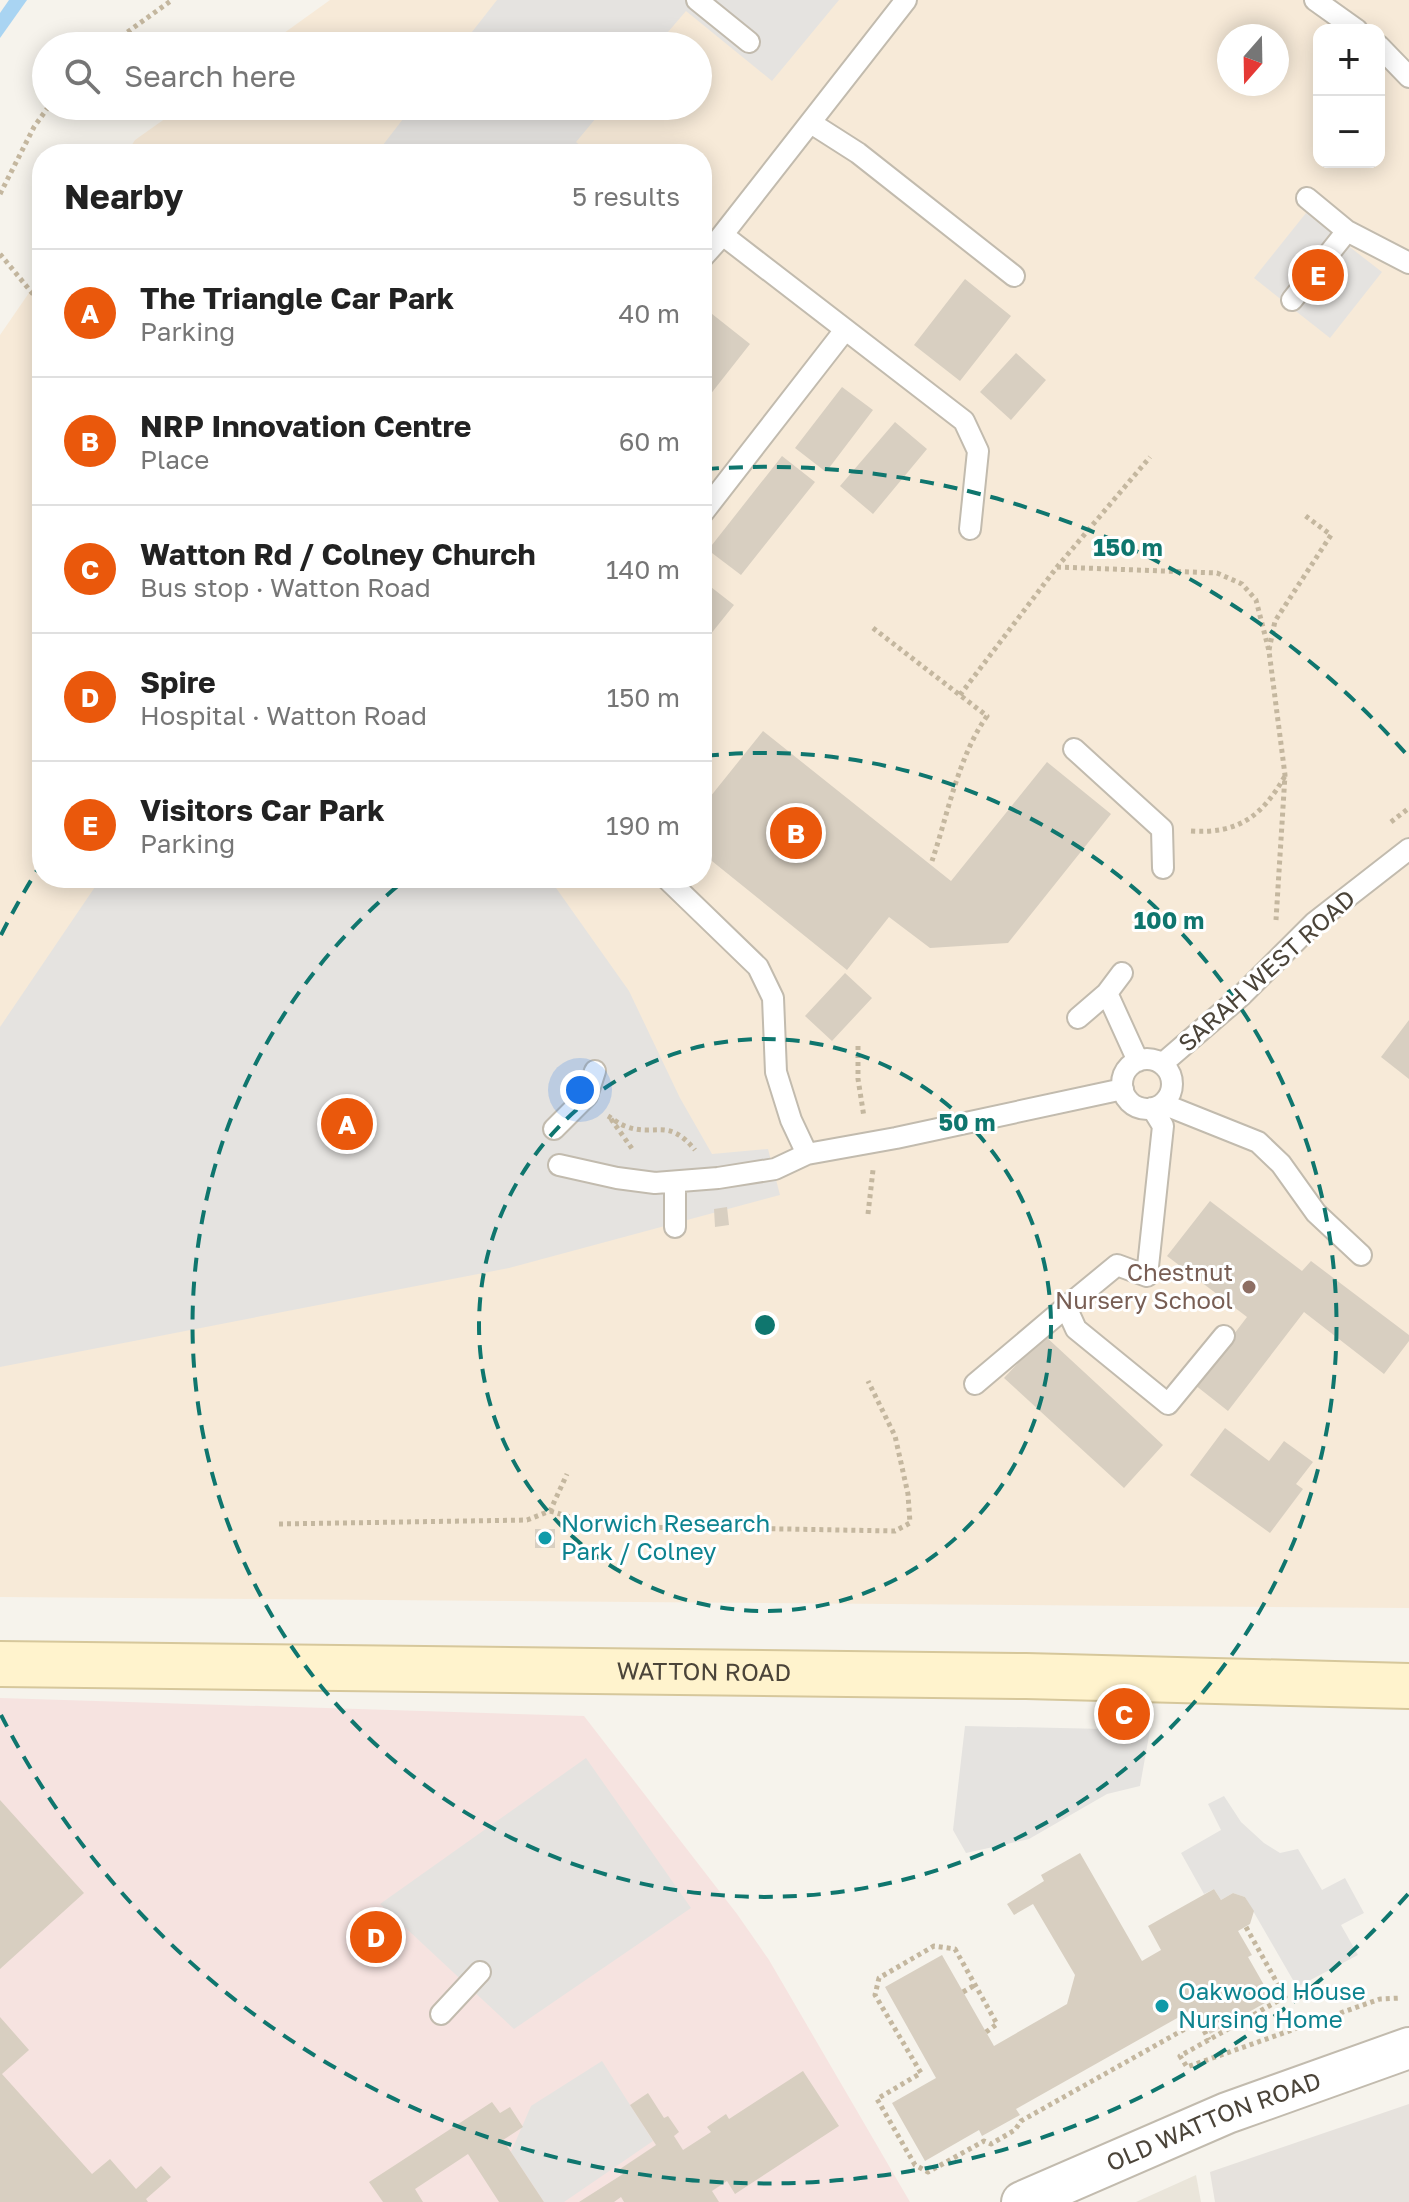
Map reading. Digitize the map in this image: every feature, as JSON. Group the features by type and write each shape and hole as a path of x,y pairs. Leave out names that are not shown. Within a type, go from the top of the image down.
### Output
{"main road":[{"name":"WATTON ROAD","path":"0,1664 1026,1676 1409,1686"}],"street":[{"name":"OLD WATTON ROAD","path":"1022,2202 1227,2113 1409,2048"}],"lane":[{"path":"697,0 749,42"},
{"path":"712,247 906,0"},
{"path":"1315,0 1349,24"},
{"path":"1385,52 1409,77"},
{"path":"811,123 858,153 1014,276"},
{"path":"1307,198 1347,231 1409,263"},
{"path":"1292,300 1347,231"},
{"path":"720,238 728,239 964,421 978,451 970,529"},
{"path":"712,501 845,330"},
{"path":"1074,749 1162,829 1163,868"},
{"name":"SARAH WEST ROAD","path":"1162,1064 1241,996 1314,923 1409,849"},
{"path":"676,888 758,967 773,998 776,1072 791,1120 807,1154"},
{"path":"1078,1018 1107,993 1122,973"},
{"path":"1107,993 1138,1061"},
{"path":"1151,1058 1162,1064 1168,1069 1173,1084 1169,1098 1144,1110 1130,1102 1124,1096 1123,1089 1124,1071 1138,1061 1151,1058"},
{"path":"554,1129 587,1096 595,1071"},
{"path":"559,1165 617,1178 665,1182 702,1179 775,1169 807,1154 1123,1089"},
{"path":"1157,1106 1258,1142 1281,1164 1316,1213 1361,1255"},
{"path":"975,1384 1117,1265 1147,1276 1163,1126 1157,1106"},
{"path":"665,1182 675,1227"},
{"path":"1066,1307 1076,1329 1168,1404 1224,1336"},
{"path":"441,2014 480,1972"}],"path":[{"path":"127,32 172,0"},
{"path":"0,194 39,120"},
{"path":"0,254 32,293"},
{"path":"960,695 1057,567 1150,457"},
{"path":"1269,651 1275,621 1331,535 1303,514"},
{"path":"1057,567 1217,573 1242,584 1256,600 1269,651 1285,775 1276,921"},
{"path":"873,628 987,716 970,746 932,861"},
{"path":"1162,829 1212,832 1246,823 1272,798 1285,775"},
{"path":"858,1046 858,1079 869,1143"},
{"path":"587,1096 665,1182"},
{"path":"607,1115 623,1126 670,1130 685,1139 695,1151 702,1179"},
{"path":"868,1214 873,1172"},
{"path":"279,1524 527,1520 550,1511 611,1529 676,1527 895,1531 910,1523 908,1494 895,1436 868,1381"},
{"path":"550,1511 567,1474"},
{"path":"1246,1927 1285,1997 1180,2056 1187,2067 1380,1999 1401,1998"},
{"path":"986,2032 997,2024 955,1949 934,1946 879,1978 875,1995 921,2073 877,2099 915,2165 928,2172 984,2141 991,2144 1015,2130 1021,2121 1199,2021 1209,2040"},
{"path":"963,1992 975,1985"}],"shaded area":[{"path":"330,0 1409,0 1409,1608 0,1597 0,335 32,289 32,888 712,888 712,144 132,144 163,120 712,120 712,32 285,32"},
{"path":"497,0 839,0 772,81 686,11 668,32 472,32"},
{"path":"402,120 594,120 576,142 578,144 384,144"},
{"path":"1306,213 1382,272 1330,338 1254,278"},
{"path":"94,888 556,888 629,991 680,1098 712,1154 768,1149 780,1195 509,1268 0,1367 0,1027"},
{"path":"0,1698 584,1716 769,1960 910,2202 0,2202"},
{"path":"965,1726 1150,1730 1140,1786 1107,1794 1029,1839 966,1853 953,1830"},
{"path":"586,1758 691,1908 514,2029 380,1904"},
{"path":"1224,1796 1241,1822 1264,1843 1280,1853 1298,1849 1322,1890 1345,1878 1364,1913 1341,1925 1358,1955 1297,1987 1245,1897 1233,1893 1221,1900 1214,1889 1204,1894 1181,1853 1221,1830 1208,1804"},
{"path":"602,2061 653,2141 564,2202 544,2202 511,2152 531,2106"},
{"path":"1409,2104 1409,2202 1215,2202 1210,2172"},
{"path":"1196,2175 1201,2202 1136,2202"}],"water":[{"path":"9,0 27,0 0,38 0,13"}],"building":[{"path":"965,279 1011,316 960,381 914,345"},
{"path":"712,314 750,344 712,392"},
{"path":"1016,353 1046,380 1011,420 980,392"},
{"path":"842,387 873,410 826,472 795,448"},
{"path":"895,422 927,449 873,514 840,486"},
{"path":"782,456 815,482 741,575 712,553 712,545"},
{"path":"712,588 734,605 712,632"},
{"path":"763,731 951,881 1047,762 1111,814 1008,943 930,948 889,917 847,970 712,861 712,795"},
{"path":"845,973 872,998 832,1041 805,1016"},
{"path":"1409,1020 1409,1079 1381,1057"},
{"path":"1210,1201 1302,1271 1311,1261 1409,1335 1409,1341 1384,1374 1304,1312 1228,1411 1195,1385 1247,1317 1167,1256"},
{"path":"727,1207 729,1225 715,1227 714,1209"},
{"path":"1044,1335 1163,1445 1124,1488 1004,1378"},
{"path":"1225,1428 1269,1461 1284,1441 1313,1462 1296,1484 1303,1489 1270,1533 1190,1475"},
{"name":"Norwich Research Park / Colney","path":"535,1529 555,1529 555,1548 535,1548"},
{"path":"0,1800 84,1893 0,1969"},
{"name":"Oakwood House Nursing Home","path":"1080,1853 1142,1961 1161,1950 1148,1926 1214,1889 1221,1900 1233,1893 1245,1897 1254,1911 1250,1924 1238,1931 1252,1955 1248,1957 1272,1999 1210,2034 1195,2008 1016,2109 1020,2115 982,2136 979,2130 925,2161 892,2103 936,2078 885,1987 942,1955 994,2046 1067,2004 1075,1975 1033,1904 1014,1915 1007,1904 1044,1881 1041,1875"},
{"path":"0,2017 29,2050 2,2074 92,2174 110,2159 136,2189 161,2166 171,2177 146,2199 148,2202 0,2202"},
{"path":"803,2071 839,2126 735,2194 727,2181 712,2191 719,2202 624,2202 621,2197 614,2202 579,2202 623,2174 620,2169 656,2145 630,2105 648,2093 664,2118 668,2116 679,2132 674,2136 683,2150 711,2132 707,2127 726,2114 729,2119"},
{"path":"492,2102 500,2113 510,2107 523,2127 503,2140 544,2202 499,2202 468,2154 415,2189 423,2202 383,2202 369,2182"}],"place":[{"name":"Visitors Car Park","path":"1318,275"},
{"name":"NRP Innovation Centre","path":"796,833"},
{"name":"The Triangle Car Park","path":"347,1124"},
{"name":"Chestnut Nursery School","path":"1249,1287"},
{"name":"Norwich Research Park / Colney","path":"545,1538"},
{"name":"Watton Rd / Colney Church","path":"1124,1714"},
{"name":"Spire","path":"376,1937"},
{"name":"Oakwood House Nursing Home","path":"1162,2006"}]}
